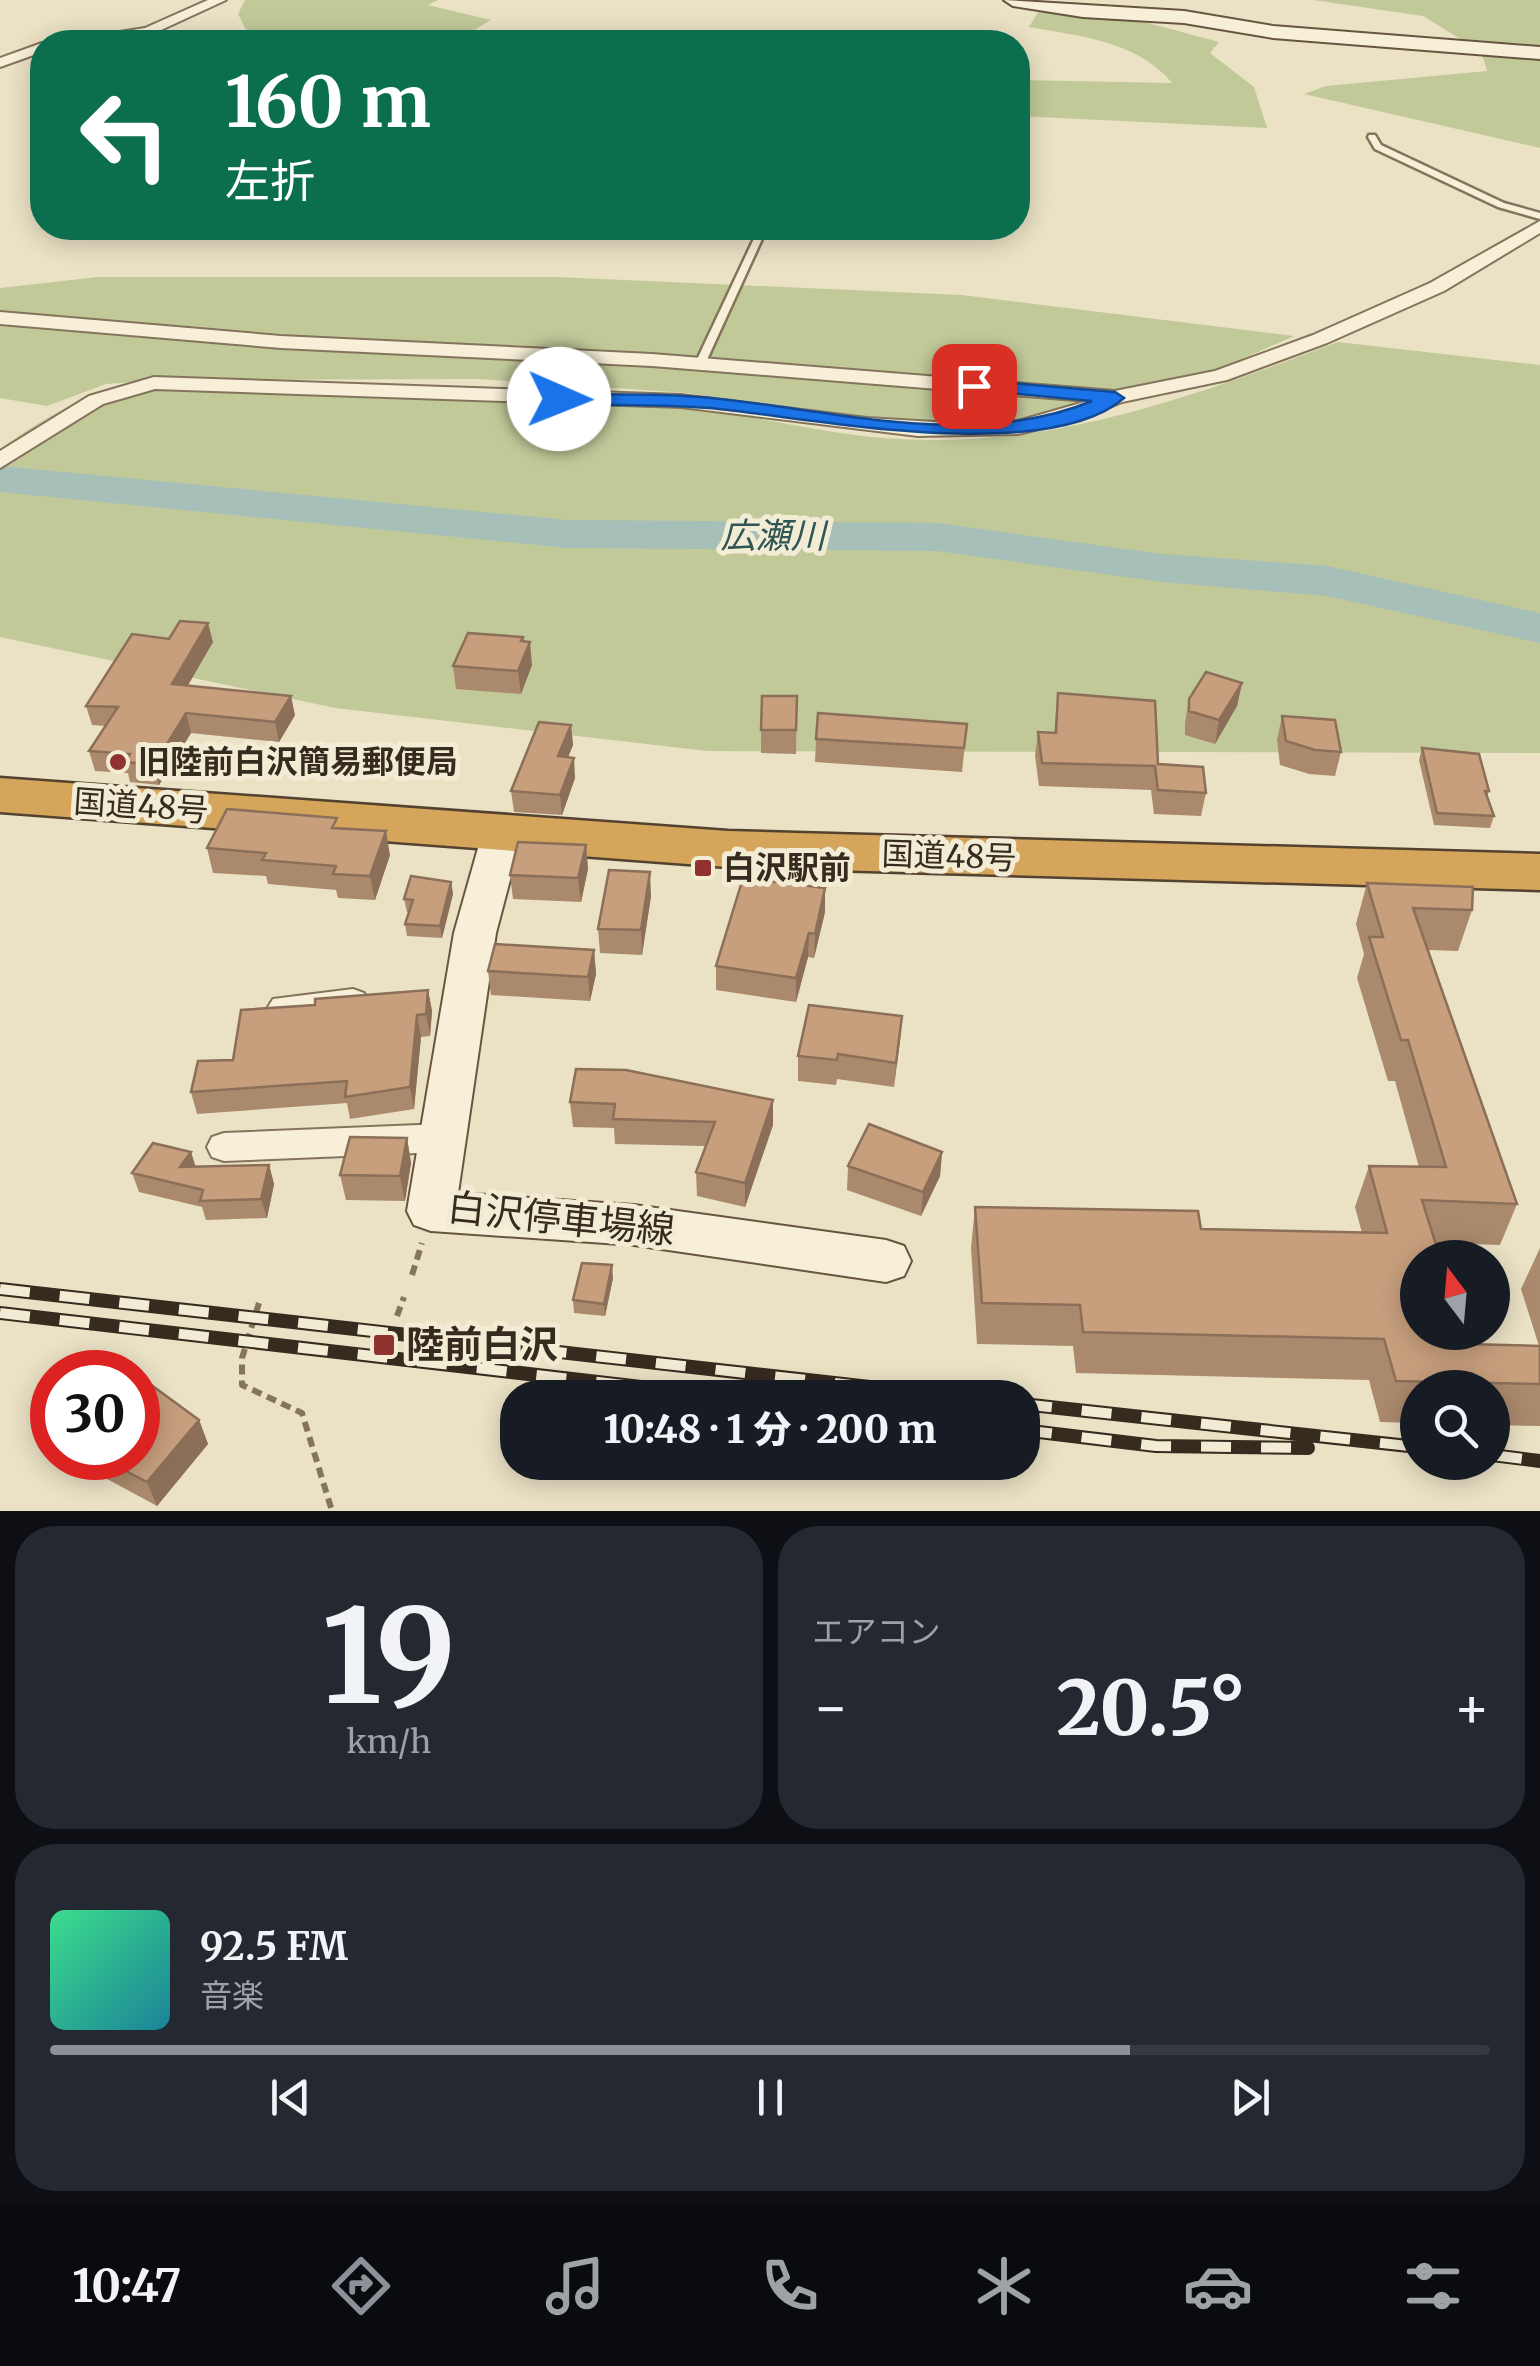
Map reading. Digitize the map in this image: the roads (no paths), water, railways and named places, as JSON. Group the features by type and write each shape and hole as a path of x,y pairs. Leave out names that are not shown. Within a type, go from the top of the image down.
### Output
{"highway":[{"name":"国道48号","path":"0,795 748,850 1540,872"}],"street":[{"path":"153,30 220,0"},
{"path":"1013,0 1083,11 1184,17 1274,32 1540,53"},
{"path":"0,64 30,52"},
{"path":"0,461 96,400 141,385 193,382 718,404 844,422 966,430 1060,420 1115,398 1220,376 1320,339 1437,287 1540,226"},
{"path":"0,318 281,342 700,364 1115,398"},
{"name":"白沢停車場線","path":"502,834 446,994 443,1138 431,1211 634,1225 886,1261"},
{"path":"284,1006 392,998"},
{"path":"224,1147 443,1138"}],"lane":[{"path":"1372,137 1378,148 1501,205 1540,216"},
{"path":"700,364 757,240"}],"waterway":[{"name":"広瀬川","path":"0,479 568,534 656,538 859,533 937,537 1162,568 1327,581 1540,628"}],"railway":[{"path":"0,1289 807,1380"},
{"path":"0,1313 580,1380"},
{"path":"1040,1406 1400,1445"},
{"path":"1040,1432 1156,1446 1308,1448"},
{"path":"1510,1457 1540,1461"}],"place":[{"name":"旧陸前白沢簡易郵便局","path":"118,762"},
{"name":"白沢駅前","path":"703,868"},
{"name":"陸前白沢","path":"384,1345"}]}
